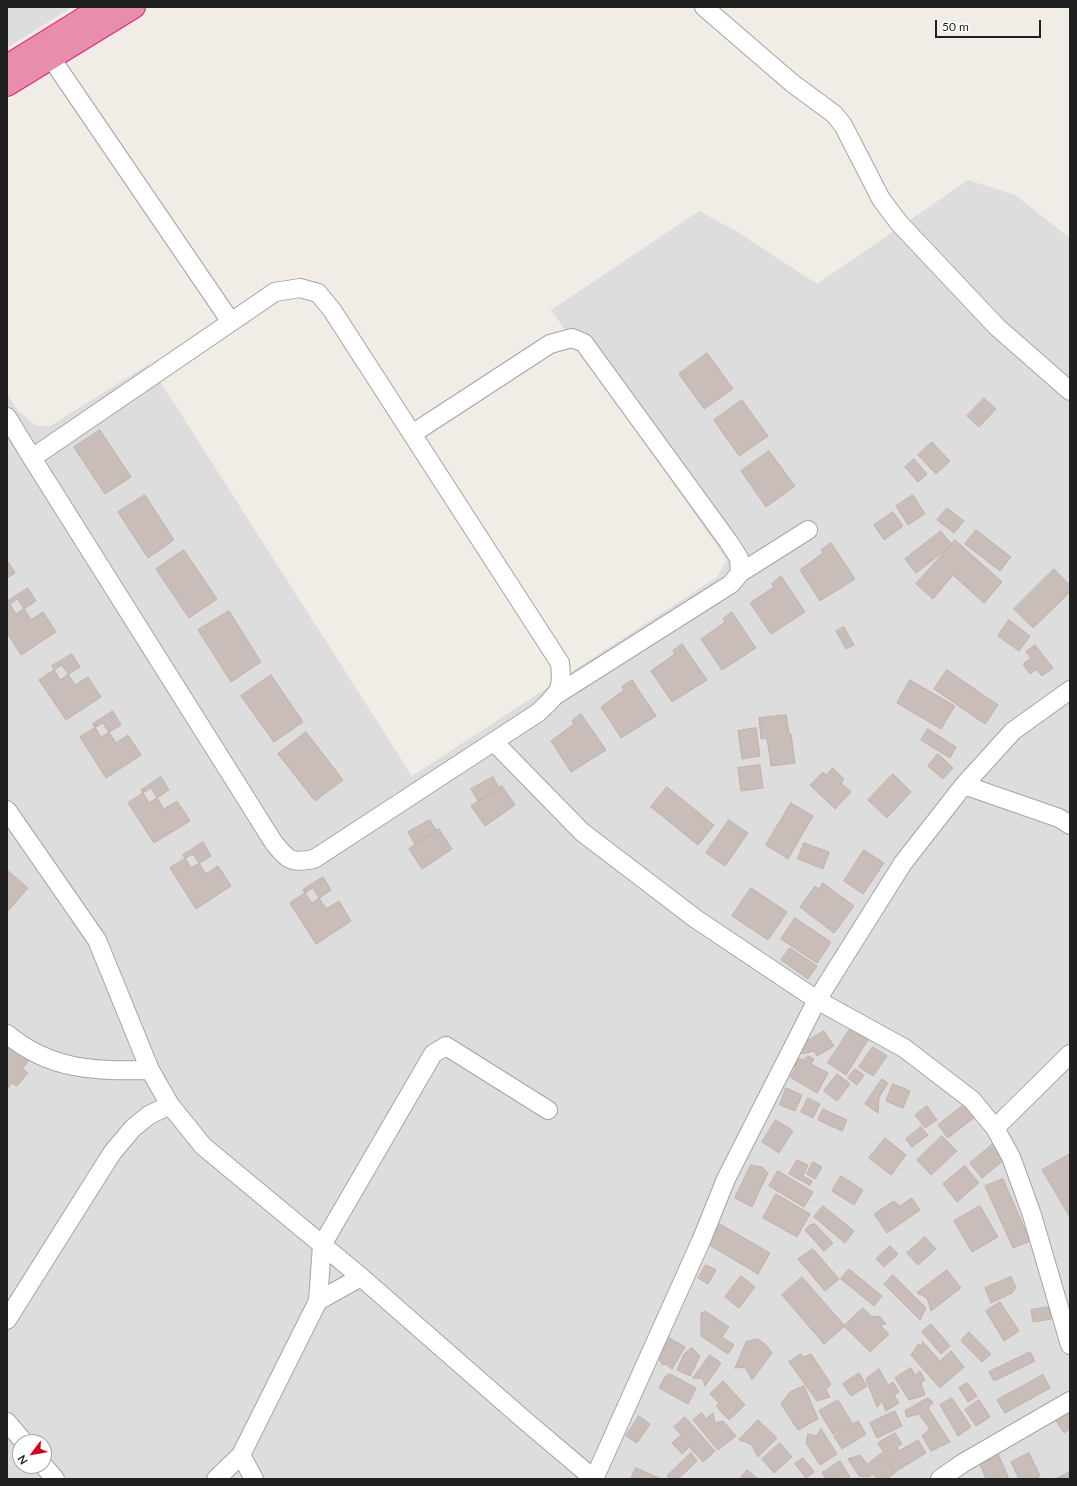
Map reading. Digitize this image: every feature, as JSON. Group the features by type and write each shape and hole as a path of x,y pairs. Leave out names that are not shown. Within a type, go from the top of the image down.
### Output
{"highway":[{"path":"7,85 42,54 102,7"},
{"path":"7,66 42,54 134,7"}],"street":[{"path":"704,7 792,83 834,114 843,125 881,199 899,223 997,327 1070,391"},
{"path":"42,54 231,322"},
{"path":"32,458 275,292 300,288 318,293 332,310 560,663 562,682 556,695"},
{"path":"412,434 550,344 572,338 584,343 728,541 739,558 740,573"},
{"path":"7,417 270,836 287,858 299,861 314,859 494,742 539,712 556,695 731,584 740,573 808,530"},
{"path":"7,810 97,940 150,1070 170,1105 203,1146 361,1277 516,1413 594,1479 726,1179 817,1000 903,863 964,785 1012,730 1070,690"},
{"path":"494,742 582,832 696,919 817,1000 904,1048 972,1100 995,1128 1011,1157 1032,1215 1070,1344"},
{"path":"964,785 1059,818 1070,825"},
{"path":"7,1034 28,1051 42,1058 79,1069 109,1071 150,1070"},
{"path":"216,1479 241,1454 318,1301 322,1245 433,1054 446,1046 548,1110"},
{"path":"995,1128 1070,1054"},
{"path":"7,1320 112,1153 133,1128 149,1115 170,1105"},
{"path":"318,1301 361,1277"},
{"path":"940,1479 963,1463 1070,1401"},
{"path":"7,1422 17,1434"},
{"path":"241,1454 254,1479"}],"shaded area":[{"path":"7,7 72,7 7,48"},
{"path":"968,180 1015,195 1070,238 1070,1479 7,1479 7,393 18,411 36,426 50,426 149,364 412,776 717,577 727,560 551,310 699,211 738,232 817,284"}],"building":[{"path":"707,353 733,389 704,409 679,374"},
{"path":"984,398 996,409 979,427 967,416"},
{"path":"742,400 768,436 739,456 714,420"},
{"path":"100,430 131,477 105,494 74,447"},
{"path":"932,442 950,461 936,474 918,455"},
{"path":"769,451 795,486 766,507 741,471"},
{"path":"914,459 927,474 918,482 905,467"},
{"path":"145,495 174,540 148,558 118,512"},
{"path":"913,495 925,514 908,525 896,506"},
{"path":"947,508 964,521 954,533 937,520"},
{"path":"893,512 903,526 884,540 874,525"},
{"path":"976,530 1011,557 1000,571 965,544"},
{"path":"941,531 952,545 916,573 905,559"},
{"path":"955,540 1002,582 984,603 953,575 933,599 916,584"},
{"path":"831,543 855,579 820,601 800,570 823,553 821,550"},
{"path":"184,550 217,599 189,618 156,569"},
{"path":"7,560 15,573 7,578"},
{"path":"1054,569 1070,585 1070,592 1033,628 1014,609"},
{"path":"781,576 805,612 771,634 750,603 774,587 772,584"},
{"path":"28,588 36,601 16,614 8,601"},
{"path":"18,599 31,620 43,612 56,632 21,655 7,633 7,606"},
{"path":"229,611 261,662 231,682 198,630"},
{"path":"732,612 756,648 722,670 701,639 725,622 723,619"},
{"path":"1009,620 1030,636 1019,651 998,636"},
{"path":"844,627 854,645 846,649 836,631"},
{"path":"682,644 707,680 672,702 651,671 675,654 673,651"},
{"path":"1035,645 1053,668 1042,676 1036,669 1030,674 1023,664 1031,658 1026,652"},
{"path":"72,654 80,667 60,680 52,666"},
{"path":"62,665 75,685 88,677 101,697 66,720 39,680"},
{"path":"947,670 998,705 985,724 934,689"},
{"path":"271,675 303,722 274,742 241,696"},
{"path":"632,680 656,716 621,738 601,707 624,690 622,687"},
{"path":"910,680 955,706 941,729 897,703"},
{"path":"113,711 121,725 101,737 93,724"},
{"path":"581,714 606,750 571,772 551,741 574,724 572,721"},
{"path":"786,715 789,733 791,734 795,763 771,766 767,738 761,739 759,718"},
{"path":"103,723 116,743 128,735 141,755 106,778 80,737"},
{"path":"756,728 760,756 742,759 738,731"},
{"path":"928,729 956,747 950,758 921,740"},
{"path":"306,732 343,780 315,801 278,754"},
{"path":"938,754 953,768 943,779 928,766"},
{"path":"760,765 763,788 741,791 738,768"},
{"path":"833,768 844,779 841,783 851,792 835,809 810,785 823,772 826,775"},
{"path":"893,774 911,792 887,818 868,800"},
{"path":"161,777 169,790 149,803 141,790"},
{"path":"493,777 500,789 478,801 471,789"},
{"path":"502,786 515,805 485,826 471,806"},
{"path":"667,787 714,825 698,845 651,807"},
{"path":"151,788 164,809 177,801 190,821 154,843 128,803"},
{"path":"791,803 813,816 788,859 766,845"},
{"path":"430,820 437,832 415,844 408,832"},
{"path":"729,820 748,833 725,866 706,853"},
{"path":"439,829 452,849 422,869 409,849"},
{"path":"203,842 211,856 191,868 183,855"},
{"path":"804,843 829,852 823,869 798,859"},
{"path":"864,850 884,863 863,894 844,881"},
{"path":"193,854 206,874 218,866 231,886 196,909 170,868"},
{"path":"7,870 28,888 7,912"},
{"path":"323,877 331,890 312,903 303,890"},
{"path":"823,883 854,906 834,933 800,907 815,886 819,889"},
{"path":"313,888 326,909 339,901 351,921 316,944 290,903"},
{"path":"751,888 787,912 768,940 732,916"},
{"path":"795,918 831,942 817,963 781,939"},
{"path":"790,948 817,966 808,979 781,960"},
{"path":"850,1029 868,1040 846,1075 828,1063"},
{"path":"824,1031 834,1046 817,1056 814,1051 802,1054 798,1047"},
{"path":"7,1043 29,1060 22,1069 28,1073 17,1086 12,1083 7,1089"},
{"path":"873,1047 887,1056 873,1076 859,1067"},
{"path":"808,1056 814,1059 811,1064 828,1073 817,1093 790,1077 795,1069 795,1057 803,1060"},
{"path":"855,1069 864,1075 857,1085 848,1078"},
{"path":"837,1074 850,1084 837,1101 824,1091"},
{"path":"882,1079 888,1083 879,1097 878,1113 865,1104"},
{"path":"893,1084 910,1091 903,1108 886,1101"},
{"path":"786,1088 802,1095 795,1111 780,1105"},
{"path":"808,1098 820,1104 813,1118 801,1112"},
{"path":"965,1104 975,1117 948,1138 938,1125"},
{"path":"927,1106 937,1120 925,1128 915,1115"},
{"path":"823,1109 847,1120 842,1131 818,1120"},
{"path":"776,1120 793,1131 779,1153 762,1142"},
{"path":"921,1127 928,1135 912,1147 906,1139"},
{"path":"942,1136 957,1151 931,1175 917,1160"},
{"path":"885,1138 906,1155 891,1175 869,1158"},
{"path":"993,1144 1005,1159 982,1178 970,1163"},
{"path":"1070,1154 1070,1217 1042,1170"},
{"path":"797,1160 808,1165 803,1176 812,1181 810,1185 789,1174"},
{"path":"813,1162 822,1167 815,1179 807,1174"},
{"path":"751,1165 762,1167 768,1173 752,1207 735,1198"},
{"path":"965,1166 979,1183 957,1202 943,1184"},
{"path":"778,1171 813,1192 804,1207 769,1186"},
{"path":"841,1176 863,1190 854,1205 832,1191"},
{"path":"1003,1179 1030,1241 1013,1248 985,1186"},
{"path":"776,1194 810,1214 797,1237 763,1218"},
{"path":"912,1198 920,1210 887,1233 874,1214 894,1201 900,1206"},
{"path":"823,1206 854,1231 845,1243 814,1217"},
{"path":"980,1206 998,1237 972,1252 954,1221"},
{"path":"718,1223 770,1253 758,1274 706,1243"},
{"path":"815,1224 833,1243 824,1251 805,1230 810,1225"},
{"path":"925,1237 936,1249 918,1265 907,1253"},
{"path":"890,1246 898,1254 884,1267 876,1259"},
{"path":"813,1249 839,1279 825,1291 798,1259"},
{"path":"706,1265 716,1270 708,1284 698,1278"},
{"path":"849,1269 882,1296 874,1306 841,1279"},
{"path":"947,1270 961,1288 931,1311 927,1298 917,1293"},
{"path":"893,1275 926,1308 920,1320 884,1284"},
{"path":"741,1276 755,1287 739,1308 725,1297"},
{"path":"802,1277 845,1326 824,1344 782,1295"},
{"path":"1011,1277 1016,1287 1012,1293 991,1303 985,1288"},
{"path":"1000,1302 1019,1331 1004,1341 986,1311"},
{"path":"1049,1307 1051,1319 1033,1322 1031,1310"},
{"path":"863,1308 872,1317 879,1316 886,1324 880,1325 889,1334 870,1352 844,1326"},
{"path":"705,1311 729,1327 722,1337 734,1345 728,1354 701,1336 701,1314"},
{"path":"931,1324 950,1346 941,1354 922,1332"},
{"path":"969,1332 991,1354 982,1362 961,1341"},
{"path":"666,1336 685,1347 672,1369 666,1364 663,1365 655,1354"},
{"path":"758,1339 766,1345 772,1353 752,1380 745,1367 735,1368 746,1342"},
{"path":"923,1342 940,1361 951,1351 964,1367 940,1388 911,1355 918,1344 921,1346"},
{"path":"692,1348 700,1356 690,1376 677,1370 684,1354"},
{"path":"1030,1352 1035,1361 994,1381 989,1372"},
{"path":"801,1354 803,1357 811,1354 831,1384 826,1390 830,1397 817,1401 789,1362"},
{"path":"710,1355 721,1363 705,1386 703,1379 693,1378"},
{"path":"911,1368 915,1375 920,1371 925,1380 921,1383 925,1395 909,1400 895,1378"},
{"path":"879,1369 888,1385 893,1382 899,1392 894,1395 899,1403 886,1411 882,1401 877,1407 866,1379"},
{"path":"859,1373 867,1386 851,1396 843,1384"},
{"path":"670,1374 696,1388 688,1404 659,1388 665,1377"},
{"path":"1043,1375 1050,1388 1005,1413 997,1400"},
{"path":"723,1381 745,1405 729,1420 716,1406 719,1403 710,1394"},
{"path":"967,1383 977,1396 968,1402 959,1388"},
{"path":"804,1386 818,1419 798,1430 781,1404 790,1392"},
{"path":"928,1398 933,1402 928,1408 950,1442 931,1451 922,1436 930,1429 919,1414 907,1417 905,1411"},
{"path":"952,1398 971,1427 958,1436 940,1405"},
{"path":"838,1400 852,1423 833,1434 819,1411"},
{"path":"979,1400 990,1417 976,1426 965,1410"},
{"path":"1070,1410 1070,1429 1064,1433 1054,1418"},
{"path":"895,1411 902,1426 877,1438 870,1423"},
{"path":"702,1413 706,1419 713,1413 715,1423 723,1421 736,1436 718,1450 693,1420"},
{"path":"639,1416 650,1424 637,1443 626,1436"},
{"path":"685,1417 715,1451 703,1462 689,1447 682,1454 672,1443 681,1435 674,1427"},
{"path":"758,1420 777,1438 758,1457 751,1444 739,1440"},
{"path":"858,1421 866,1434 842,1449 834,1436"},
{"path":"821,1429 837,1454 820,1465 806,1443 808,1434 816,1436"},
{"path":"895,1433 902,1444 897,1447 899,1451 918,1440 926,1453 895,1472 878,1443"},
{"path":"780,1443 792,1457 774,1473 762,1459"},
{"path":"691,1453 697,1461 678,1479 670,1479 667,1476"},
{"path":"882,1453 895,1473 886,1479 877,1479 873,1474 869,1477 859,1476 848,1459 860,1455 867,1464"},
{"path":"1029,1453 1040,1476 1035,1479 1019,1479 1011,1462"},
{"path":"998,1454 1009,1479 986,1479 979,1462"},
{"path":"803,1458 814,1472 806,1478 795,1464"},
{"path":"840,1461 850,1477 847,1479 826,1479 822,1473"},
{"path":"636,1468 661,1479 631,1479"},
{"path":"747,1470 758,1479 740,1479"},
{"path":"1070,1472 1070,1479 1055,1479"}]}
